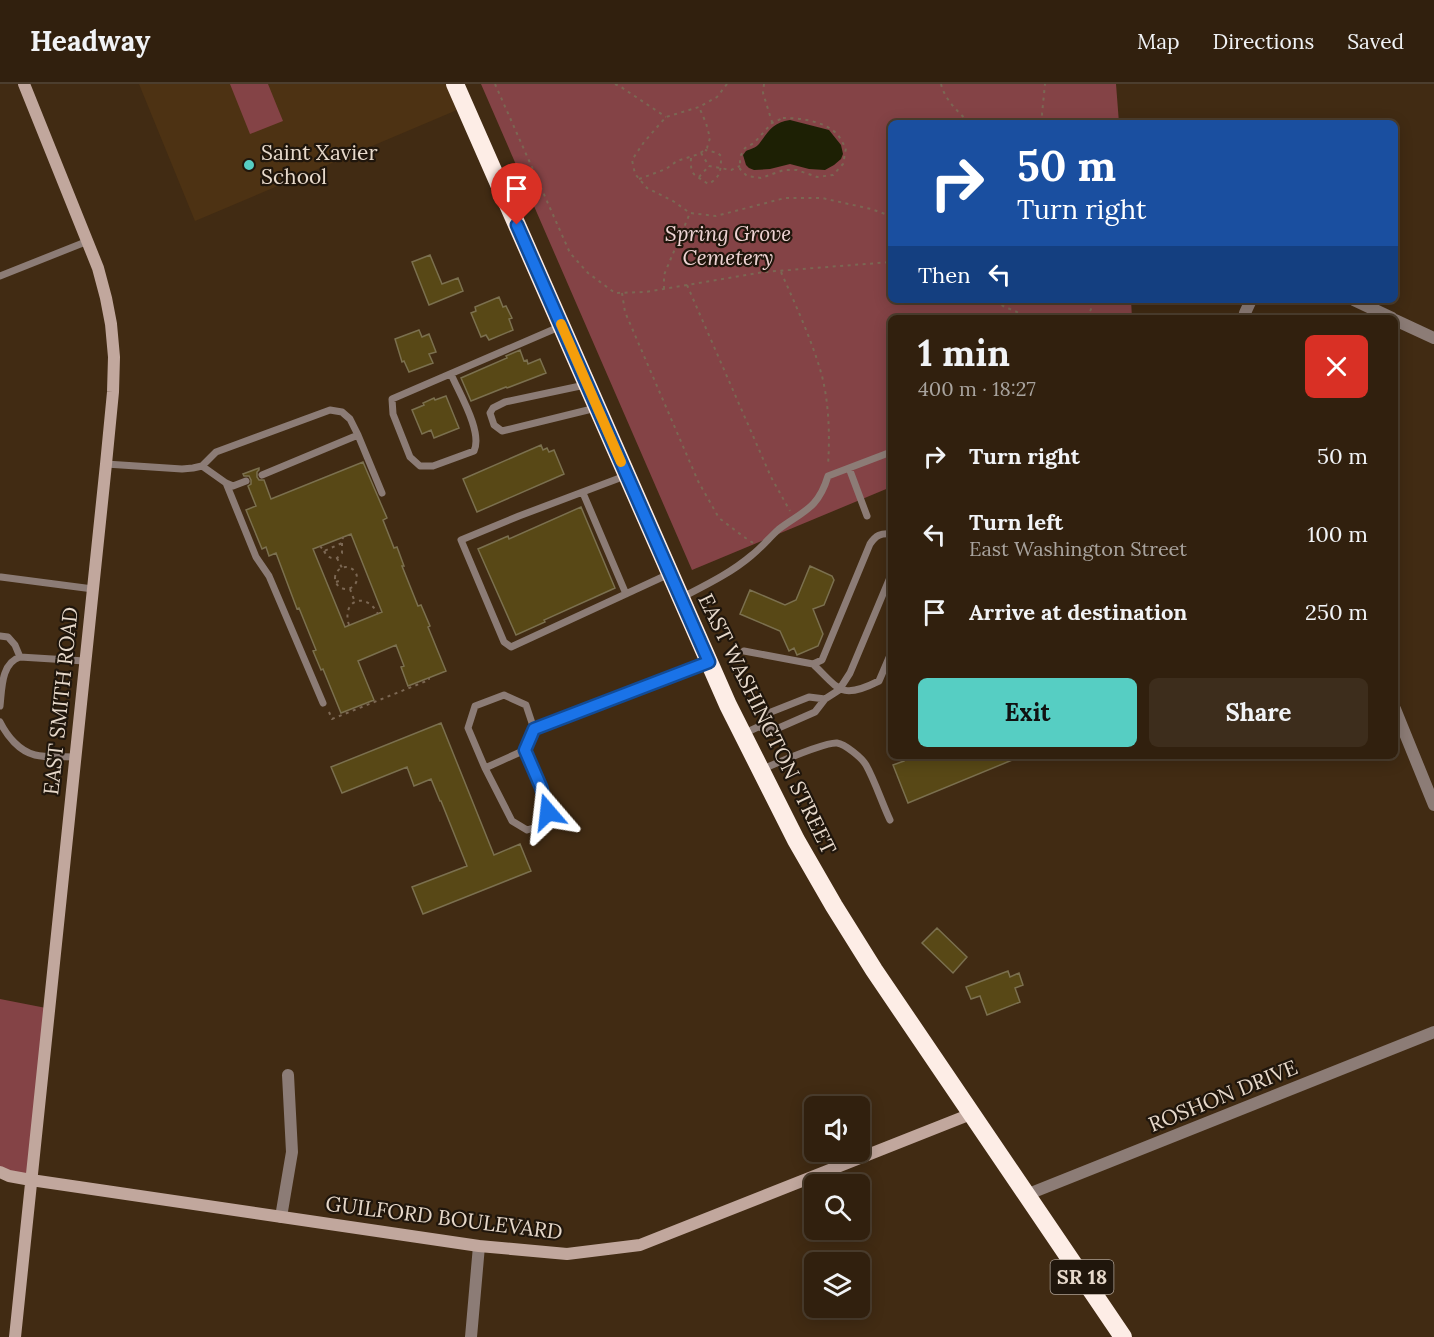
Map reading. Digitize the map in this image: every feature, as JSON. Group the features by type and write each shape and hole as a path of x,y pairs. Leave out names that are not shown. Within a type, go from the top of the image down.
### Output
{"highway":[{"name":"EAST WASHINGTON STREET","path":"455,84 709,662 750,730 761,770 796,840 874,970 1124,1337"}],"street":[{"name":"EAST SMITH ROAD","path":"15,1337 106,464 114,357 111,324 98,268 24,84"},
{"path":"1360,303 1385,315"},
{"path":"1398,321 1434,338"},
{"path":"1398,716 1431,791 1434,805"},
{"name":"ROSHON DRIVE","path":"1026,1195 1434,1032"},
{"path":"281,1217 292,1152 288,1075"},
{"name":"GUILFORD BOULEVARD","path":"0,1172 31,1180 479,1246 567,1254 640,1245 971,1114"},
{"path":"471,1337 479,1246"}],"lane":[{"path":"0,276 88,242"},
{"path":"451,374 472,422 477,444 474,451 433,466 420,466 410,458 393,414 392,399 562,326"},
{"path":"587,384 505,402 493,408 490,413 494,425 502,431 597,408"},
{"path":"106,464 182,469 202,466 216,452 330,410 342,412 350,419 382,493"},
{"path":"262,475 358,435"},
{"path":"681,598 728,574 752,556 779,530 815,504 828,476 888,453"},
{"path":"202,466 233,486 246,481"},
{"path":"849,468 867,516"},
{"path":"627,475 461,540 504,642 511,647 670,573"},
{"path":"226,483 256,557 269,576 323,703"},
{"path":"583,493 626,594"},
{"path":"813,664 822,660 870,544 876,536 888,534"},
{"path":"1,577 93,589"},
{"path":"750,730 774,730 815,712 825,699 839,690 850,673 888,582"},
{"path":"0,636 8,637 15,645 20,657"},
{"path":"744,651 813,664 839,690 850,691 863,689 879,681 888,660"},
{"path":"0,706 7,666 13,659 20,657 85,661"},
{"path":"534,729 709,662"},
{"path":"485,768 525,750 534,729 526,705 504,695 475,706 468,728 485,768 512,821 527,830 543,825 548,812 541,787 525,750"},
{"path":"750,730 766,714 808,697 825,699"},
{"path":"0,722 15,743 35,755 75,757"},
{"path":"761,770 805,752 839,743 865,763 890,820"}],"path":[{"path":"495,84 570,253 588,273 615,293 646,292 781,271 888,262"},
{"path":"615,84 666,117"},
{"path":"727,84 717,97 699,106 666,117 644,142 632,160 635,174 647,188 673,201 690,213 716,216 785,198 822,198 888,215"},
{"path":"764,84 763,93 772,123"},
{"path":"941,84 943,91 957,111 967,120"},
{"path":"1043,120 1045,84"},
{"path":"639,179 705,150 710,138 699,106"},
{"path":"783,118 797,118 826,126 838,135 846,148 843,164 832,175 817,177 797,170 784,170 761,178 747,176 740,169 740,157 772,123 783,118"},
{"path":"691,157 690,170 694,174 708,184 715,181 721,173 721,156 705,150"},
{"path":"701,153 709,166 731,170 740,166"},
{"path":"699,177 709,166"},
{"path":"664,289 664,275 690,213"},
{"path":"781,271 822,377 829,424 828,476"},
{"path":"687,285 771,477 794,520"},
{"path":"622,292 625,312 698,480 719,518 761,547"},
{"path":"1000,303 1024,315"},
{"path":"320,546 328,556 337,558 342,553 344,537"},
{"path":"324,551 342,543"},
{"path":"337,558 342,568"},
{"path":"349,567 357,574 355,585 350,589 342,589 336,582 336,573 342,568 349,567"},
{"path":"351,577 357,574"},
{"path":"336,582 342,580"},
{"path":"350,589 355,602"},
{"path":"349,625 348,609 355,602 369,603 378,614"},
{"path":"323,703 326,704 332,719 429,680 429,678"}],"shaded area":[{"name":"Saint Xavier School","path":"139,84 446,84 457,110 195,221"},
{"path":"790,120 829,130 841,145 843,154 841,159 825,170 790,164 770,169 749,168 743,155 746,151 758,145 775,125"}],"green space":[{"path":"230,84 268,84 283,121 250,134"},
{"name":"Spring Grove Cemetery","path":"481,84 1116,84 1119,120 888,120 888,303 1131,303 1132,315 888,315 888,488 692,570"},
{"path":"0,999 46,1008 28,1177 0,1168"}],"building":[{"path":"430,255 442,284 458,278 463,291 429,305 412,262"},
{"path":"499,297 503,307 506,306 512,318 509,319 513,330 489,340 486,335 481,337 471,313 476,311 475,307"},
{"path":"419,330 422,337 429,334 436,352 429,354 433,363 409,372 404,361 402,362 395,339"},
{"path":"520,350 524,361 527,360 528,364 540,359 546,373 471,401 461,378"},
{"path":"446,396 459,428 434,438 431,430 422,434 412,410 434,398 435,400"},
{"path":"541,445 543,450 547,448 549,452 554,450 564,474 477,512 463,479"},
{"path":"363,462 387,518 383,520 394,548 397,547 404,566 402,566 418,606 421,605 430,626 428,627 446,671 408,686 396,645 358,661 374,700 341,713 313,651 316,650 299,608 297,609 276,553 269,556 266,547 262,549 246,510 256,506 248,486 251,480 249,476 243,474 259,468 257,477 259,480 264,480 271,499","holes":["351,534 382,612 345,627 313,549"]},
{"path":"581,507 615,588 516,635 478,549 508,536 509,539"},
{"path":"810,566 832,576 834,580 824,605 813,609 823,634 818,646 797,655 794,648 789,651 780,631 740,614 750,590 785,605 796,600"},
{"path":"441,723 494,855 520,844 531,871 423,914 412,887 467,866 431,779 414,786 407,767 342,793 331,767"},
{"path":"903,759 1015,759 908,803 893,765 904,761"},
{"path":"937,928 967,957 953,973 922,943"},
{"path":"1008,971 1010,977 1019,973 1023,985 1015,988 1020,1002 987,1015 980,996 971,999 966,987"}],"slow traffic":[{"path":"561,324 621,462"}],"place":[{"name":"Saint Xavier School","path":"249,165"}],"route":[{"path":"517,225 709,662 534,729 525,750 541,787 548,812"}]}
